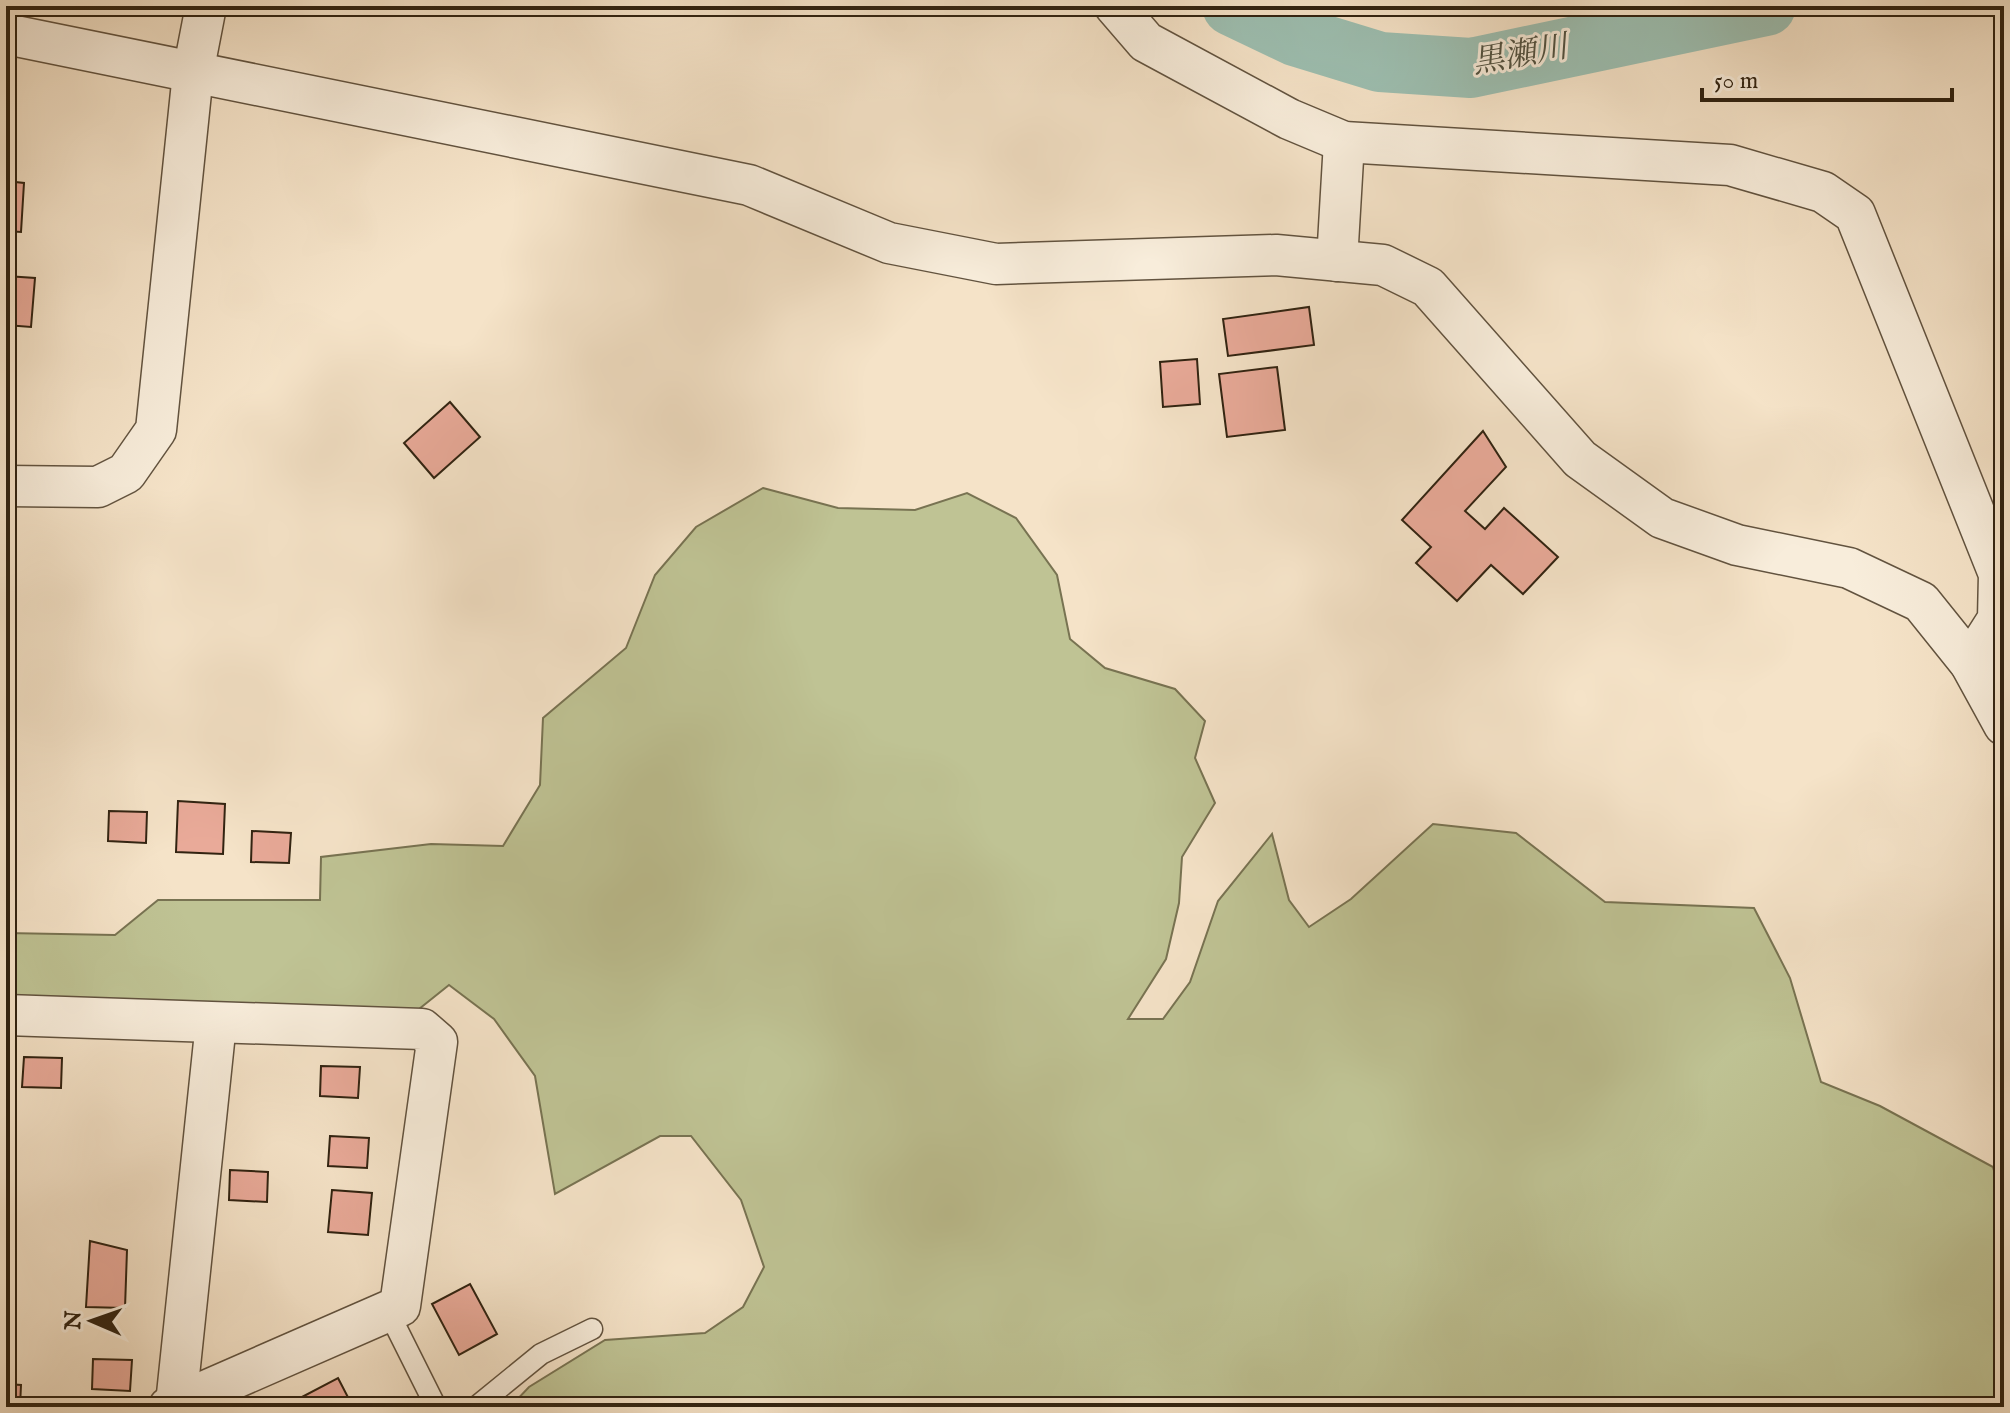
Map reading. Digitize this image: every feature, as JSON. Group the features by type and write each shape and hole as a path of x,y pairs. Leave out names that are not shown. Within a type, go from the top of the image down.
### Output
{"street":[{"path":"6,486 98,487 126,473 156,430 193,73 206,6"},
{"path":"1115,6 1146,42 1289,119 1344,142 1730,165 1823,192 1855,214 1999,574 1998,619 1970,663"},
{"path":"6,34 749,185 889,243 996,264 1276,255 1383,265 1428,287 1580,459 1662,518 1737,545 1849,568 1921,602 1970,663 2004,725"},
{"path":"1337,261 1344,142"},
{"path":"6,1015 422,1029 437,1042 400,1306 172,1406"},
{"path":"172,1406 216,1023"}],"lane":[{"path":"388,1311 436,1407"},
{"path":"476,1407 541,1354 592,1329"}],"green space":[{"path":"763,488 838,508 915,510 967,493 1016,518 1057,575 1070,639 1105,668 1175,689 1205,721 1195,758 1215,803 1182,857 1179,903 1166,959 1128,1019 1163,1019 1190,982 1218,901 1272,834 1289,900 1309,927 1351,899 1433,824 1516,833 1605,902 1754,908 1790,978 1821,1082 1880,1106 1993,1167 2004,1207 2004,1407 510,1407 529,1387 605,1340 705,1333 743,1307 764,1267 741,1200 691,1136 660,1136 555,1194 535,1076 494,1019 449,985 419,1009 6,1001 6,933 115,935 158,900 320,900 321,857 431,844 503,846 540,785 543,718 626,648 655,575 696,527"}],"building":[{"path":"6,181 24,183 21,232 6,231"},
{"path":"6,276 35,278 31,327 6,325"},
{"path":"1309,307 1314,345 1228,356 1223,319"},
{"path":"1197,359 1200,404 1163,407 1160,362"},
{"path":"1277,367 1285,430 1227,437 1219,374"},
{"path":"450,402 480,437 434,478 404,443"},
{"path":"1483,431 1506,467 1465,511 1485,529 1504,508 1558,557 1523,594 1491,565 1457,601 1416,563 1431,547 1402,520"},
{"path":"178,801 225,804 223,854 176,852"},
{"path":"109,811 147,812 146,843 108,841"},
{"path":"252,831 291,833 289,863 251,862"},
{"path":"24,1057 62,1058 61,1088 22,1087"},
{"path":"321,1066 360,1067 358,1098 320,1096"},
{"path":"330,1136 369,1138 367,1168 328,1166"},
{"path":"230,1170 268,1172 267,1202 229,1200"},
{"path":"332,1190 372,1193 368,1235 328,1232"},
{"path":"90,1241 127,1250 125,1308 86,1307"},
{"path":"470,1284 497,1334 459,1355 432,1304"},
{"path":"93,1359 132,1360 130,1391 92,1389"},
{"path":"338,1378 353,1407 304,1407 300,1398"},
{"path":"6,1384 21,1385 20,1407 6,1407"}],"waterway":[{"name":"黒瀬川","path":"1232,6 1295,36 1380,62 1471,68 1766,6"}]}
